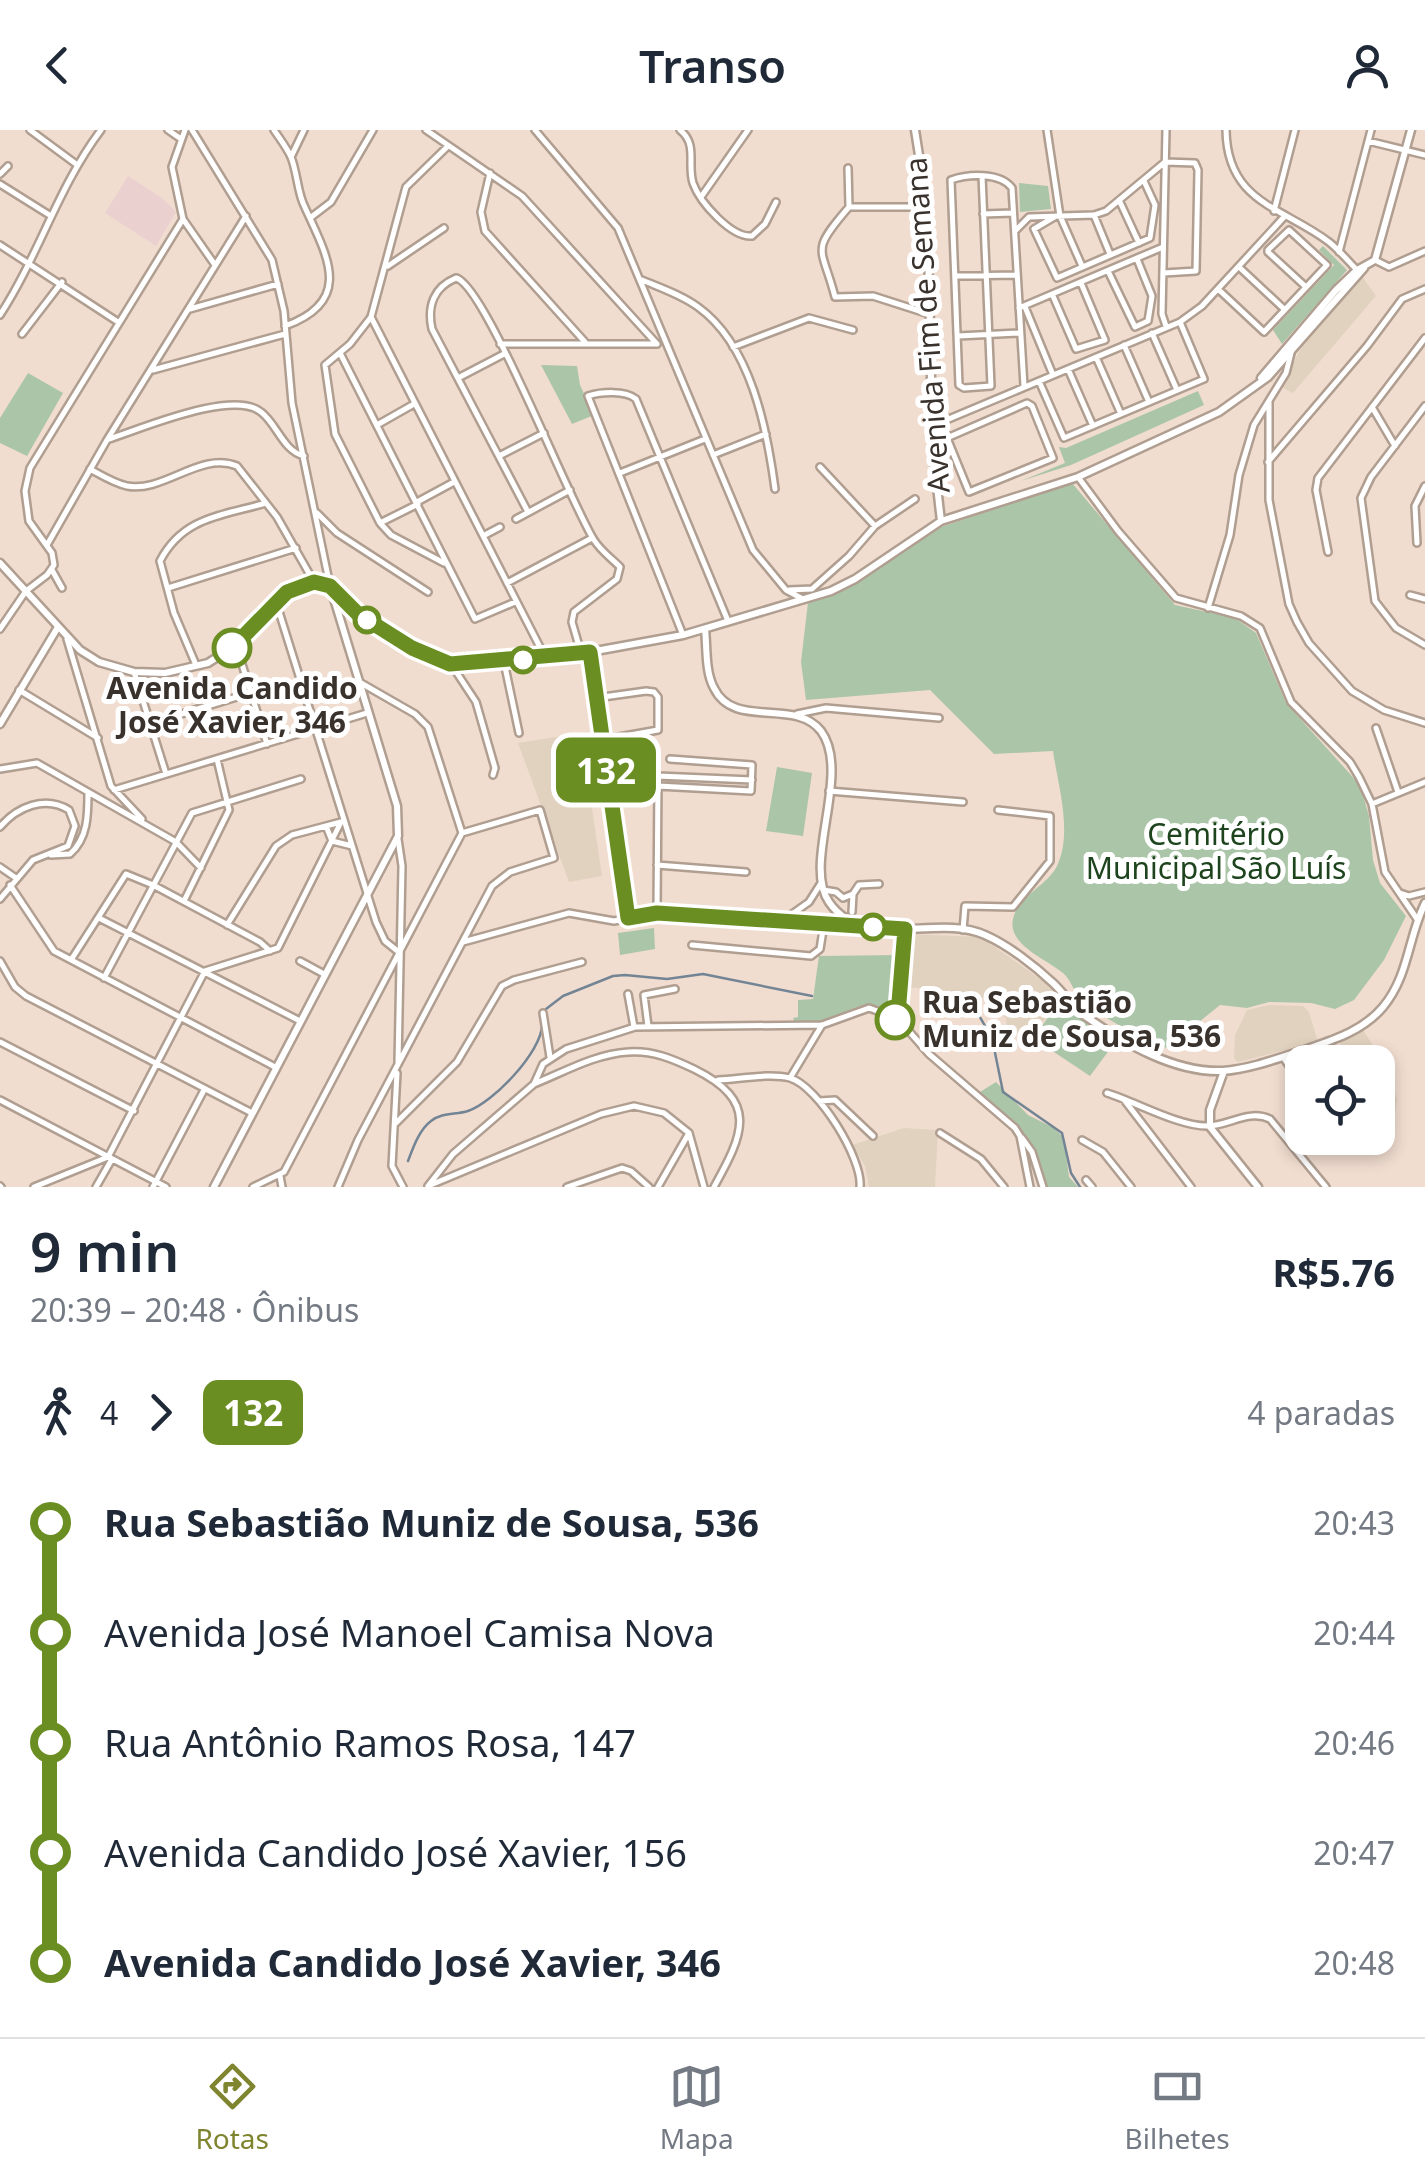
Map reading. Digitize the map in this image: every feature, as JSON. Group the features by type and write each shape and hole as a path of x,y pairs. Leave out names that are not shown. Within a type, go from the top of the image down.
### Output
{"street":[{"path":"30,130 76,164"},
{"path":"0,315 30,266 76,164 101,130"},
{"path":"168,130 181,139"},
{"path":"215,265 183,218 172,167 181,139 189,130 265,246 278,284 290,390 330,586 396,806 402,866 392,1166 403,1187"},
{"path":"274,130 291,157 297,186 330,264 331,282 314,310 285,326"},
{"path":"296,130 299,138"},
{"path":"291,157 304,130"},
{"path":"310,218 330,202 373,130"},
{"path":"426,130 510,186 544,218 656,344"},
{"path":"534,130 560,164 611,217 753,550 786,590 802,599"},
{"path":"680,130 690,140 693,182 702,197 740,235 752,236 765,224 776,202"},
{"path":"702,197 748,130"},
{"name":"Avenida Fim de Semana","path":"914,130 924,207 932,426 941,521"},
{"path":"1047,130 1058,216 1082,267"},
{"path":"1166,130 1162,314 1166,327"},
{"path":"1226,130 1228,150 1245,188 1284,218 1326,240 1361,270"},
{"path":"1274,211 1295,130"},
{"path":"1339,252 1371,130"},
{"path":"0,564 89,657 134,672 165,673 197,667 236,645 276,602 297,586 314,582 330,586 358,614 412,648 450,664 546,658 684,635 802,599 844,586 941,521 1078,477 1208,418 1258,384 1361,270 1375,261 1411,130"},
{"path":"1368,140 1425,155"},
{"path":"447,564 391,535 380,523 331,422 325,365 371,317 406,187 448,146"},
{"path":"1015,231 1029,216 1094,215 1120,202 1165,162 1193,162 1198,166 1196,270 1193,274 1163,273"},
{"path":"0,174 8,166"},
{"path":"848,168 848,207 821,248 835,297 873,296 929,314"},
{"path":"490,173 482,212 485,231 586,342"},
{"path":"982,176 991,386 960,386 952,178 982,176 1010,183 1022,308 1024,386"},
{"path":"1058,216 1034,229 1054,276 1059,278 1151,236 1156,212 1144,181"},
{"path":"0,184 51,216"},
{"path":"1120,202 1139,243"},
{"path":"848,207 924,207"},
{"path":"983,214 1013,213"},
{"path":"1094,215 1111,255"},
{"path":"47,546 107,440 246,216"},
{"path":"62,588 52,570 54,559 26,511 30,468 183,218"},
{"path":"932,426 1180,322 1196,312 1284,218"},
{"path":"386,268 444,228"},
{"path":"1218,289 1264,332 1327,265 1288,230 1268,250"},
{"path":"1262,244 1306,288"},
{"path":"0,245 118,322"},
{"path":"1022,308 1163,247"},
{"path":"1375,261 1389,267 1425,251"},
{"path":"1108,271 1135,328 1148,320 1153,303 1137,259"},
{"path":"1240,267 1285,310"},
{"path":"955,276 1018,275"},
{"path":"528,512 430,321 432,302 442,285 456,278 464,281 500,344 592,538 621,572 617,580 574,612 572,622 585,653 596,698 628,918"},
{"path":"640,279 698,306 733,347 756,397 776,489"},
{"path":"22,334 62,282"},
{"path":"1052,295 1076,350 1094,345 1105,339 1081,283"},
{"path":"188,310 278,284"},
{"path":"1268,462 1402,299 1425,289"},
{"path":"1022,308 1054,375"},
{"path":"371,317 546,658"},
{"path":"733,347 809,318 853,330"},
{"path":"1039,381 1064,438 1093,427 1204,378 1180,322"},
{"path":"957,336 1020,333"},
{"path":"150,370 285,334"},
{"path":"1152,334 1177,391"},
{"path":"1328,552 1316,483 1322,469 1425,338"},
{"path":"500,344 667,343"},
{"path":"1124,345 1149,403"},
{"path":"1208,608 1230,535 1244,456 1254,425 1291,363 1289,350"},
{"path":"340,353 475,618 515,602"},
{"path":"458,378 505,354"},
{"path":"1096,358 1121,415"},
{"path":"1068,369 1093,427"},
{"path":"684,635 588,396 633,396 728,620"},
{"path":"1268,401 1269,500 1289,604 1309,643 1337,677 1366,700 1425,724"},
{"path":"107,440 203,410 242,404 261,412 292,451 304,456"},
{"path":"378,425 414,404"},
{"path":"1027,404 1032,406 1051,459 969,492 947,438 1027,404"},
{"path":"1425,406 1370,477 1361,498 1372,591 1396,628 1425,646"},
{"path":"1372,407 1394,446"},
{"path":"499,456 544,433"},
{"path":"713,455 767,434"},
{"path":"620,473 706,438"},
{"path":"90,469 122,484 137,486 215,463 230,463 243,470 296,548 314,582"},
{"path":"820,467 875,526"},
{"path":"1078,477 1176,598 1240,616 1260,628 1291,702 1350,762 1372,804 1385,872 1417,919"},
{"path":"380,523 455,481"},
{"path":"1417,543 1415,506 1425,486"},
{"path":"516,520 570,490"},
{"path":"786,590 808,590 815,586 875,526 915,500"},
{"path":"197,667 160,562 180,532 200,522 266,503"},
{"path":"314,511 351,543 428,592"},
{"path":"483,536 500,527"},
{"path":"506,583 592,538"},
{"path":"168,588 296,548"},
{"path":"0,629 26,591 52,570"},
{"path":"782,604 786,590"},
{"path":"1410,596 1425,599"},
{"path":"276,602 367,893 386,941 400,952"},
{"path":"0,724 58,627"},
{"path":"706,628 711,680 721,699 747,710 797,714 826,708 939,718"},
{"path":"67,637 114,790 148,825"},
{"path":"236,645 266,744"},
{"path":"504,662 519,732"},
{"path":"450,664 476,702 495,768 493,775"},
{"path":"134,672 166,774"},
{"path":"361,683 416,714 428,727 462,832"},
{"path":"20,690 98,738"},
{"path":"596,698 651,690 658,697 658,730 602,740"},
{"path":"152,723 252,692"},
{"path":"114,790 367,714"},
{"path":"797,714 818,727 831,760 822,886 830,903 853,925"},
{"path":"1376,728 1398,792"},
{"path":"184,901 229,810 218,759"},
{"path":"658,786 748,792 753,768 670,759"},
{"path":"0,769 32,762 176,842 201,868"},
{"path":"608,780 650,774 752,780"},
{"path":"657,913 658,776"},
{"path":"104,978 192,814 301,778"},
{"path":"1372,804 1425,782"},
{"path":"830,791 963,802"},
{"path":"48,854 63,856 80,843 87,821 88,792"},
{"path":"0,827 9,816 44,803 62,806 73,817 74,834 68,846 33,860 0,900"},
{"path":"282,1187 280,1176 462,832 536,809 541,812 554,858 499,878 358,1140 338,1187"},
{"path":"962,930 965,906 1013,907 1050,860 1050,816 998,810"},
{"path":"227,925 276,846 292,836 343,822"},
{"path":"96,1187 205,971 270,951 283,941 343,822"},
{"path":"326,826 332,841"},
{"path":"214,1187 398,836"},
{"path":"332,841 352,846"},
{"path":"657,865 746,872"},
{"path":"0,867 16,878"},
{"path":"71,961 124,875 131,874 270,951"},
{"path":"852,912 853,894 859,885 880,884"},
{"path":"10,885 44,940 71,961 276,1067"},
{"path":"822,886 843,898 853,894"},
{"path":"783,920 810,902 822,886"},
{"path":"1397,892 1409,896 1425,892"},
{"path":"463,942 563,913 607,921 657,913 962,930 994,940 1051,981 1081,1014 1160,1059 1224,1071 1284,1057 1348,1034 1372,1019 1405,970 1425,902"},
{"path":"99,918 300,1021"},
{"path":"692,945 811,956 820,949 824,923"},
{"path":"897,1017 905,929"},
{"path":"0,961 20,992 252,1113"},
{"path":"300,961 324,974"},
{"path":"394,1125 458,1062 502,986 582,962"},
{"path":"648,1026 644,995 675,989"},
{"path":"628,994 634,1027"},
{"path":"534,1084 539,1069 550,1058 634,1027 822,1025 869,1008 897,1017 929,1054 1020,1136 1032,1152 1044,1187"},
{"path":"543,1013 550,1058"},
{"path":"790,1078 822,1025"},
{"path":"0,1042 134,1111"},
{"path":"427,1186 452,1154 534,1084 604,1057 642,1051 662,1055 717,1080 736,1101 741,1130 714,1187"},
{"path":"1210,1127 1210,1110 1224,1071"},
{"path":"717,1080 790,1078 809,1090 855,1158 861,1175 860,1187"},
{"path":"154,1185 204,1090"},
{"path":"1107,1093 1210,1127 1258,1187"},
{"path":"1124,1098 1191,1187"},
{"path":"0,1100 154,1185 166,1187"},
{"path":"820,1101 835,1100 873,1136"},
{"path":"427,1186 618,1108 649,1107 690,1133 704,1187"},
{"path":"1210,1127 1226,1120 1264,1116 1326,1187"},
{"path":"658,1187 690,1133"},
{"path":"940,1133 981,1159 1004,1187"},
{"path":"1020,1136 1030,1187"},
{"path":"1082,1140 1103,1152 1132,1187"},
{"path":"34,1187 110,1158"},
{"path":"567,1187 622,1168 649,1187"},
{"path":"253,1187 280,1176"},
{"path":"1086,1180 1092,1187"}],"shaded area":[{"path":"128,176 176,212 156,246 105,213"},
{"path":"1361,275 1376,296 1293,393 1281,387 1308,334"},
{"path":"581,733 602,876 569,882 518,743"},
{"path":"910,934 981,937 1057,991 1060,998 1028,1043 1007,1029 1006,1018 989,1007 985,999 972,993 905,987"},
{"path":"1269,1005 1303,1006 1309,1012 1318,1042 1285,1045 1285,1050 1238,1062 1234,1059 1235,1035 1247,1010"},
{"path":"1363,1030 1373,1045 1341,1045 1340,1042"},
{"path":"904,1128 938,1130 935,1187 869,1187 865,1166 852,1145"}],"green space":[{"path":"1019,183 1048,186 1051,209 1020,212"},
{"path":"1323,246 1347,270 1282,344 1273,330 1334,265 1319,250"},
{"path":"541,365 577,366 580,385 594,415 572,424"},
{"path":"28,373 63,393 27,456 0,443 0,418"},
{"path":"1198,391 1204,405 1071,465 1021,481 1065,463 1059,447 1066,448"},
{"name":"Cemitério Municipal São Luís","path":"1072,483 1175,605 1235,618 1256,633 1286,703 1360,785 1380,883 1406,916 1384,960 1354,1000 1335,1009 1311,1003 1269,1002 1247,1008 1220,1005 1167,1048 1121,1026 1080,998 1066,976 1022,944 1013,928 1016,911 1052,873 1062,853 1063,809 1053,751 994,754 930,690 806,700 801,662 808,602 858,583 935,529"},
{"path":"777,767 812,773 803,836 766,831"},
{"path":"654,928 655,949 620,955 618,933"},
{"path":"899,955 894,1007 860,1006 816,1023 795,1023 798,1000 813,999 819,956"},
{"path":"1058,1004 1116,1041 1090,1076 1033,1038"},
{"path":"996,1082 1028,1115 1054,1128 1064,1138 1069,1177 1078,1187 1046,1187 1029,1143 980,1092"}],"waterway":[{"path":"546,1009 563,996 625,975 667,979 703,974 812,996"},
{"path":"977,1012 992,1038 1003,1092 1062,1133 1071,1173 1080,1187"},
{"path":"408,1161 420,1134 431,1121 468,1111 502,1087 525,1062 542,1025"}],"bus line":[{"name":"132","path":"232,648 287,592 314,582 330,586 358,614 412,648 450,664 590,652 628,918 657,913 905,929 898,1014 902,1018 900,1022 895,1020"}],"place":[{"name":"Avenida Candido José Xavier, 346","path":"232,648"},
{"name":"Rua Sebastião Muniz de Sousa, 536","path":"895,1020"}]}
